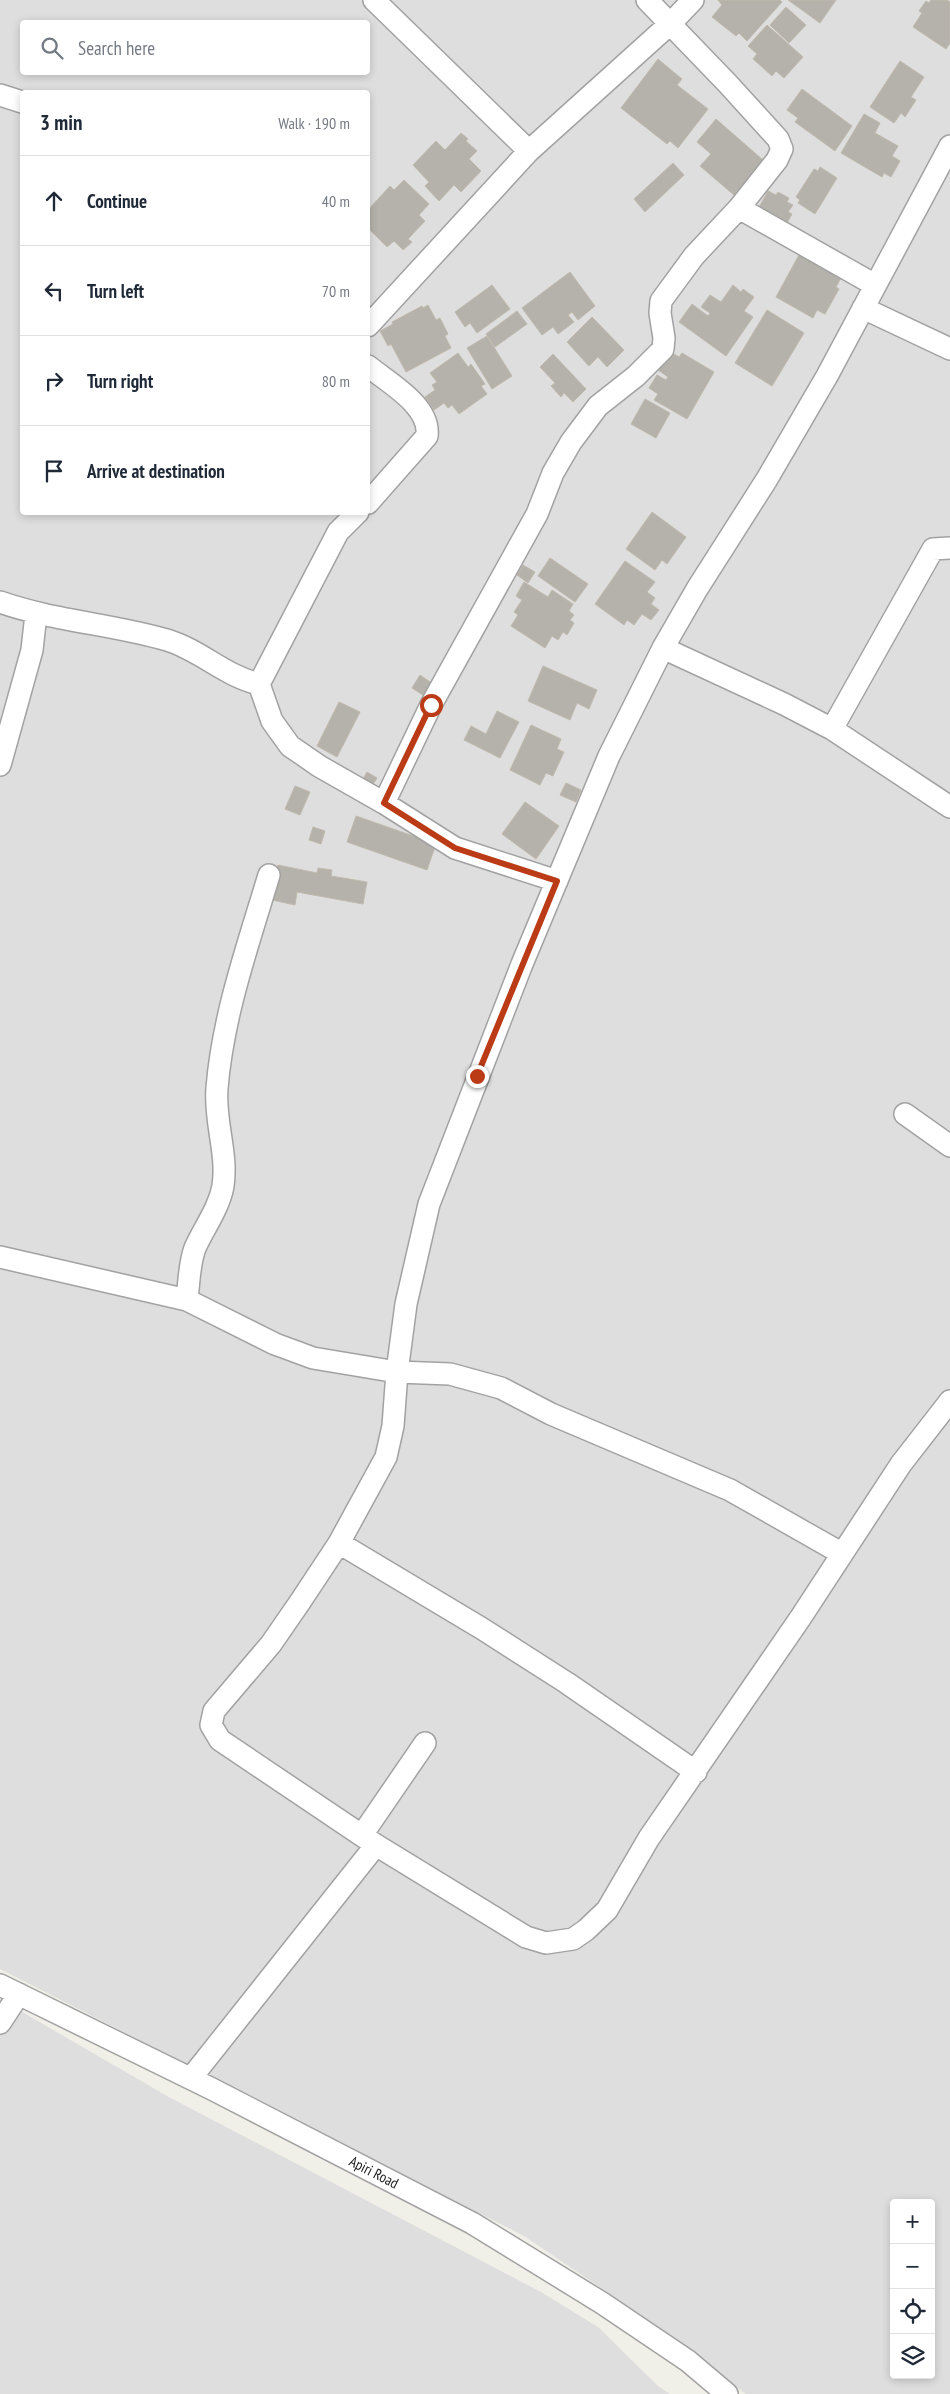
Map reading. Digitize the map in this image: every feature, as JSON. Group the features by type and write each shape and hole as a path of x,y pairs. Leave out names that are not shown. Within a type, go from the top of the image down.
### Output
{"street":[{"path":"374,0 529,151"},
{"path":"384,803 431,705 537,514 553,473 571,442 598,406 636,376 663,349 664,338 660,313 662,301 694,256 739,208 777,160 782,149 778,139 671,23 647,0"},
{"path":"370,324 529,151 671,23 693,0"},
{"path":"0,95 20,101"},
{"path":"950,146 827,376 663,648 609,756 518,972 429,1204 406,1304 392,1426 386,1457 339,1542 271,1644 214,1711 211,1725 220,1740 369,1840 526,1937 546,1943 561,1942 573,1938 586,1930 607,1910 649,1838 801,1617 901,1464 950,1401"},
{"path":"739,208 875,285"},
{"path":"863,308 950,349"},
{"path":"370,368 421,409 428,427 427,436 370,501"},
{"path":"355,515 338,532 259,684 272,721 290,746 319,766 384,803 455,848 557,881"},
{"path":"832,729 933,550 950,548"},
{"path":"0,602 36,614 110,626 168,640 190,649 228,673 259,684"},
{"path":"0,765 32,650 36,614"},
{"path":"663,648 784,704 832,729 950,806"},
{"path":"187,1300 192,1258 223,1188 222,1142 216,1089 222,1046 227,1019 268,875"},
{"path":"905,1114 950,1146"},
{"path":"0,1256 187,1300 276,1344 312,1358 397,1372 450,1374 501,1388 551,1414 730,1490 842,1553"},
{"path":"339,1542 481,1628 567,1683 696,1772"},
{"path":"191,2078 369,1840 425,1743"},
{"path":"0,2023 9,1989"},
{"name":"Apiri Road","path":"9,1989 191,2078 472,2223 602,2303 688,2361 727,2394"}],"shaded area":[{"path":"0,0 950,0 950,2394 746,2394 610,2294 524,2236 0,1969"},
{"path":"0,1999 167,2096 541,2292 598,2327 658,2386 670,2394 0,2394"}],"building":[{"path":"718,0 780,0 782,2 747,41 739,33 736,36 712,17 722,5"},
{"path":"788,0 836,0 820,23"},
{"path":"931,0 947,0 950,2 950,43 946,49 913,27 922,13 919,11 926,1 929,3"},
{"path":"786,7 806,25 789,43 770,25"},
{"path":"767,25 803,57 784,78 776,71 772,76 753,59 757,54 748,46"},
{"path":"658,59 682,79 677,85 708,109 678,148 670,141 667,144 621,108"},
{"path":"900,61 924,77 911,97 916,100 905,117 901,113 894,123 870,107"},
{"path":"802,89 852,126 835,151 795,122 798,118 787,110"},
{"path":"864,114 880,123 875,133 898,146 892,156 900,161 891,177 884,173 882,177 841,153"},
{"path":"716,119 763,160 734,195 700,166 711,154 697,142"},
{"path":"461,133 468,139 466,141 477,151 469,159 481,171 461,192 454,185 439,201 425,186 429,182 413,165 436,141 445,150"},
{"path":"673,163 684,175 645,212 634,199"},
{"path":"820,167 837,178 815,214 798,203 800,200 796,197 814,169 818,171"},
{"path":"404,180 429,204 419,215 425,221 408,239 412,242 403,250 394,241 387,247 370,230 370,208 390,186 394,190"},
{"path":"768,191 776,195 778,192 789,198 787,202 793,205 788,212 792,214 786,225 758,209"},
{"path":"800,253 842,276 836,287 839,289 825,314 817,310 813,318 776,297"},
{"path":"570,272 595,306 578,320 572,312 568,315 574,322 558,334 553,327 542,335 522,308"},
{"path":"492,285 510,309 477,333 470,323 465,327 455,312"},
{"path":"733,285 741,292 743,289 754,297 744,311 753,317 726,356 679,322 692,304 708,316 710,313 701,307 710,295 721,302"},
{"path":"428,305 436,320 440,318 448,334 445,336 451,348 406,372 391,344 388,346 380,331 393,324 392,322 422,306 423,308"},
{"path":"767,310 804,333 772,386 735,363"},
{"path":"517,311 527,324 495,347 486,334"},
{"path":"592,317 624,350 607,367 598,357 589,366 567,342"},
{"path":"487,336 512,376 492,389 467,348"},
{"path":"669,351 679,357 682,353 714,372 687,419 654,400 658,394 649,388 657,375 666,380 668,377 658,370"},
{"path":"458,353 468,367 471,364 485,384 481,386 487,394 459,414 452,405 448,408 444,403 434,410 425,397 435,390 432,385 437,382 430,373"},
{"path":"553,354 586,389 573,402 564,393 561,397 551,386 555,383 540,367"},
{"path":"645,399 670,413 656,438 631,424"},
{"path":"652,512 686,537 667,564 662,560 655,570 626,549"},
{"path":"550,558 588,584 575,602 538,576"},
{"path":"625,561 655,582 647,592 655,598 651,604 659,610 651,620 642,614 634,625 627,620 624,625 595,604"},
{"path":"523,565 535,572 528,583 517,575"},
{"path":"524,582 548,597 552,590 573,604 569,611 574,615 570,620 574,623 567,635 563,632 558,640 552,636 545,648 511,626 518,615 514,612 522,600 516,596"},
{"path":"543,666 597,690 589,709 577,703 570,720 528,701"},
{"path":"420,675 433,684 426,697 412,688"},
{"path":"339,702 360,712 337,757 317,746"},
{"path":"497,711 519,722 500,758 464,740 471,726 486,734"},
{"path":"531,725 561,739 557,749 564,752 553,776 546,773 540,785 510,770"},
{"path":"367,772 377,778 372,786 362,781"},
{"path":"566,783 581,790 576,802 560,795"},
{"path":"295,786 310,792 300,815 285,809"},
{"path":"525,802 559,826 536,859 502,834"},
{"path":"356,816 436,844 427,870 347,842"},
{"path":"313,827 325,831 321,844 309,840"},
{"path":"278,865 317,873 318,868 332,870 331,876 367,882 363,904 297,892 295,905 272,900"}],"route":[{"path":"431,705 384,803 455,848 557,881 477,1076"}]}
